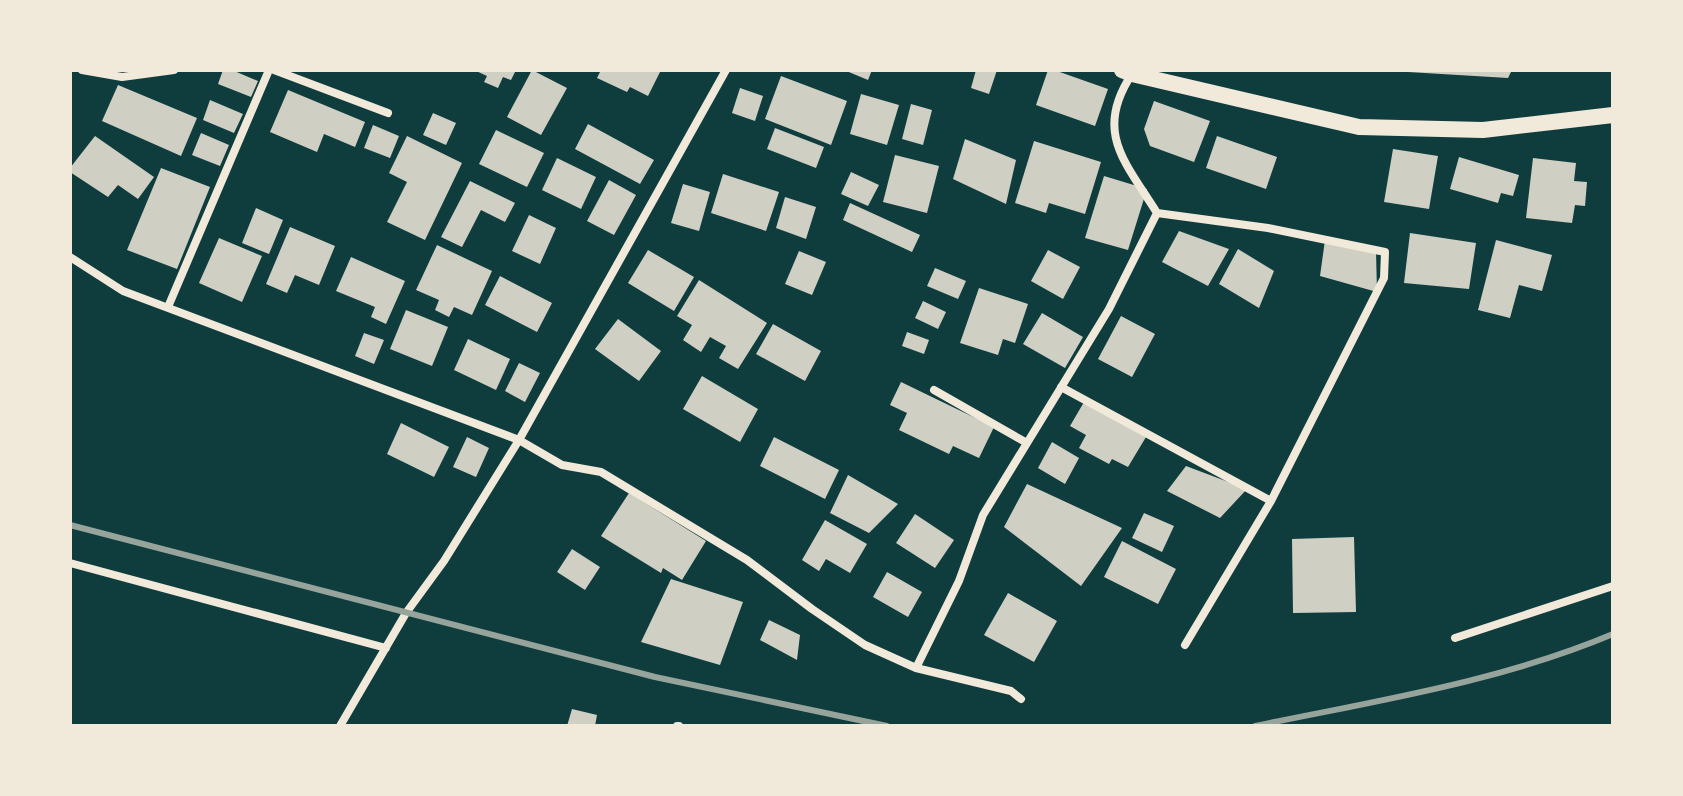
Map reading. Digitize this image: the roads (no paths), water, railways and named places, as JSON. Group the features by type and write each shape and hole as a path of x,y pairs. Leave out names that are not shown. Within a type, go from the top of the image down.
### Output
{"main road":[{"path":"1129,71 1359,127 1483,130 1613,115"}],"street":[{"path":"82,70 122,77 174,70"},
{"path":"168,307 272,70 388,113"},
{"path":"340,726 406,613 444,561 519,440 726,70"},
{"path":"1129,71 1120,92 1113,124 1118,152 1157,213 1268,228 1385,252 1384,278 1271,501 1185,645"},
{"path":"916,668 959,581 983,515 1109,309 1157,213"},
{"path":"70,257 123,291 519,440 562,465 601,472 747,560 865,645 916,668 1011,691 1021,699"},
{"path":"1061,387 1271,501"},
{"path":"934,390 1027,443"},
{"path":"70,563 386,648"},
{"path":"1455,638 1613,586"}],"railway":[{"path":"70,525 655,677 887,726"},
{"path":"1255,726 1481,678 1570,651 1613,634"}]}
